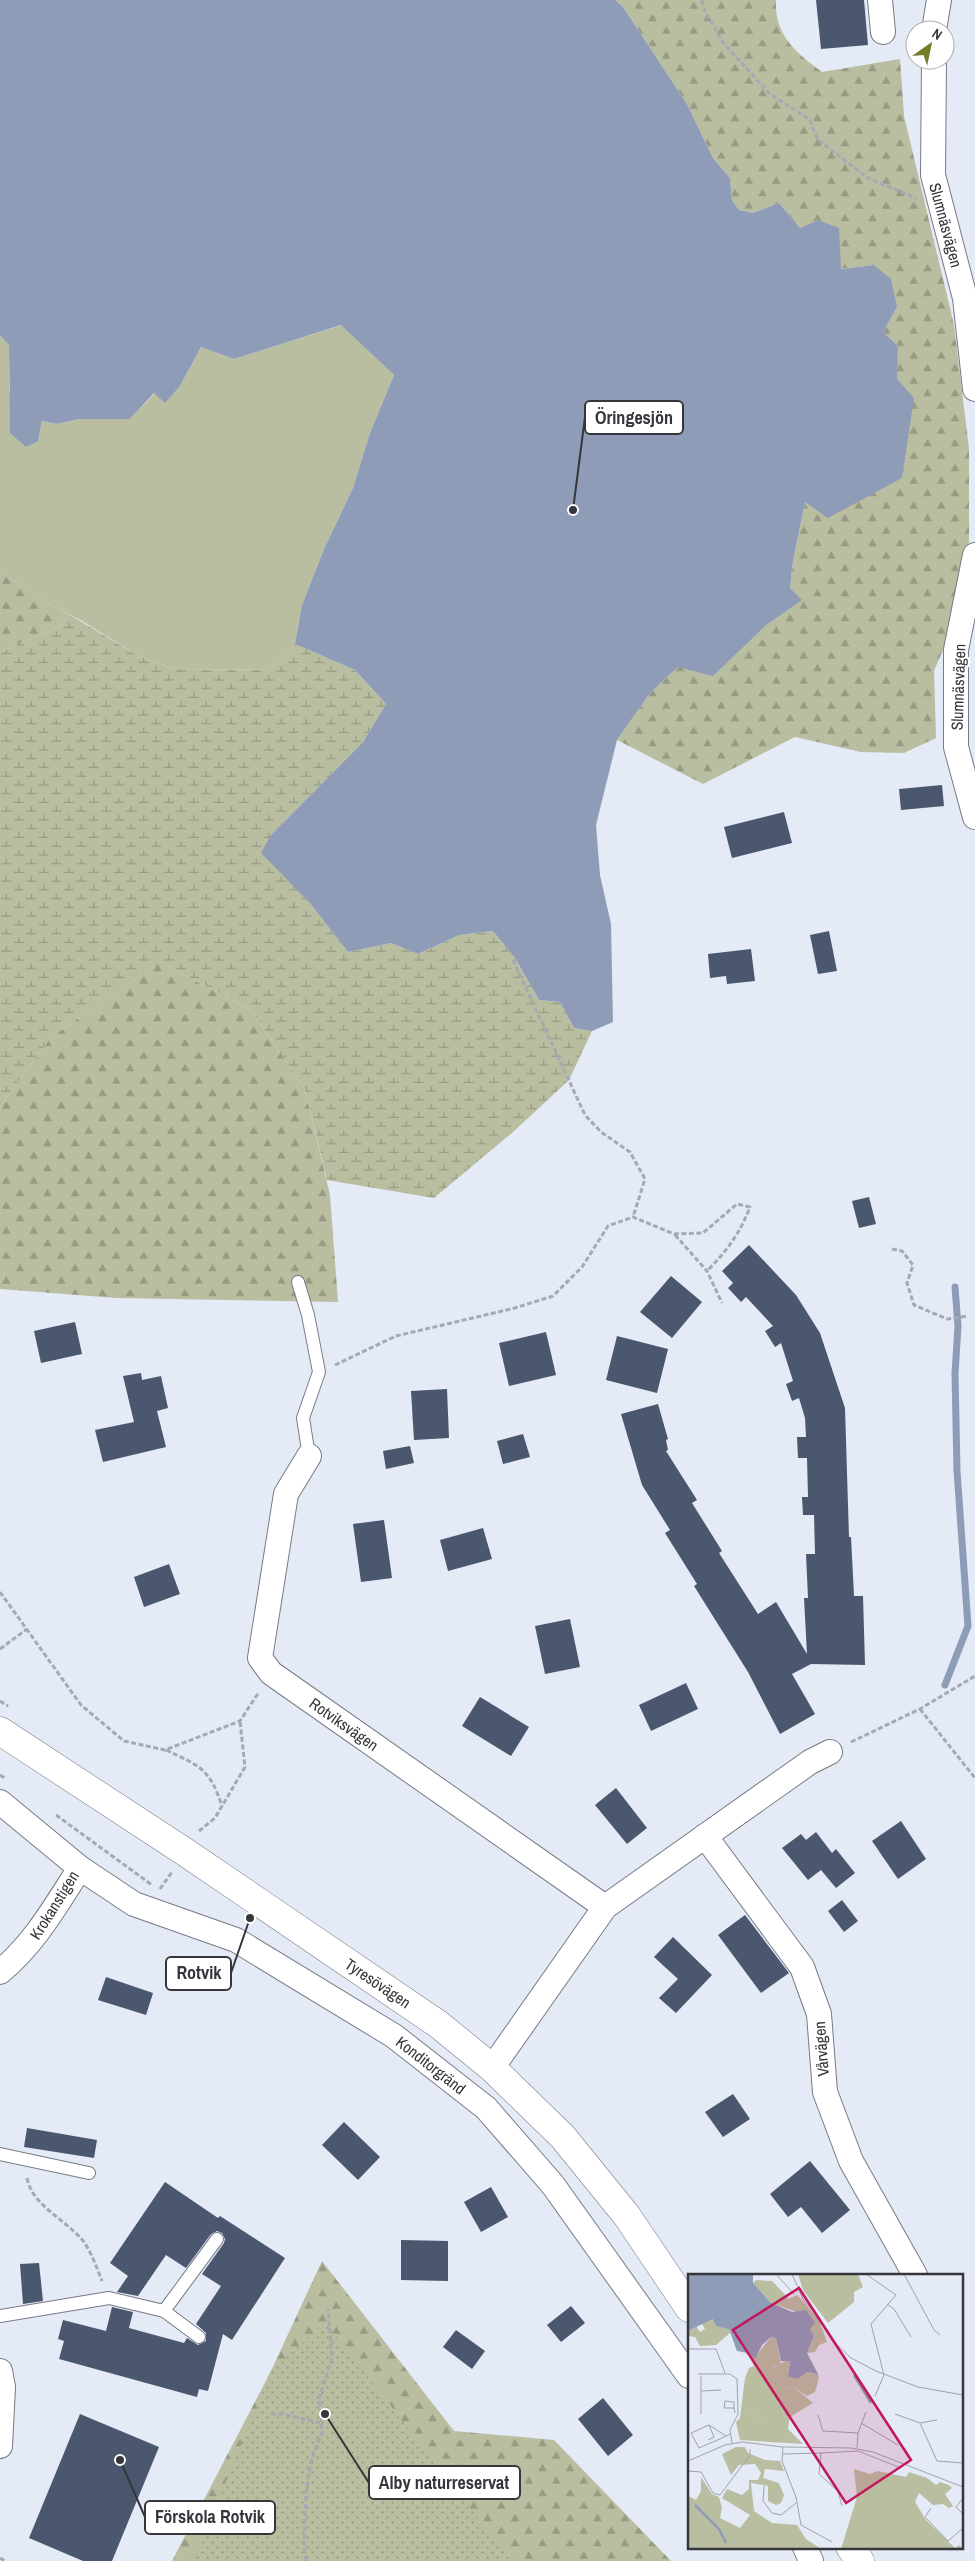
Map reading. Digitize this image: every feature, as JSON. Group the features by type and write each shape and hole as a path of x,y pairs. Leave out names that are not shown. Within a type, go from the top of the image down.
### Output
{"main road":[{"name":"Tyresövägen","path":"0,1731 185,1852 438,2024 492,2068 563,2136 627,2216 688,2307"},
{"path":"851,2548 860,2561"}],"street":[{"path":"880,0 883,32"},
{"path":"936,20 939,0"},
{"name":"Slumnäsvägen","path":"934,70 933,175 965,298 975,389"},
{"name":"Slumnäsvägen","path":"975,555 956,650 956,747 975,817"},
{"name":"Rotviksvägen","path":"309,1456 286,1494 260,1658 272,1673 605,1907"},
{"path":"492,2068 605,1907 810,1762 830,1752"},
{"name":"Krokanstigen","path":"0,1972 18,1957 42,1928 80,1868 7,1793"},
{"name":"Vårvägen","path":"705,1836 802,1967 819,2014 825,2092 851,2161 914,2274"},
{"name":"Konditorgränd","path":"80,1868 134,1904 236,1940 394,2036 486,2108 553,2185 688,2375"},
{"path":"0,2371 3,2387 0,2446"},
{"path":"805,2548 811,2561"}],"lane":[{"path":"298,1282 308,1314 319,1372 303,1418 309,1456"},
{"path":"0,2154 89,2173"},
{"path":"164,2311 217,2239"},
{"path":"0,2316 109,2298 164,2311 199,2337"}],"path":[{"path":"702,0 705,12 725,45 770,94 809,119 818,140 868,178 942,208"},
{"path":"513,960 585,1115 601,1132 630,1152 645,1179 633,1217"},
{"path":"319,1372 396,1336 514,1308 553,1296 582,1267 608,1226 633,1217 674,1234 703,1233 737,1204 750,1207 741,1230 728,1250 707,1272"},
{"path":"674,1234 707,1272 722,1303"},
{"path":"892,1249 902,1251 913,1265 907,1283 914,1305 947,1319 968,1316"},
{"path":"0,1592 81,1706 124,1741 165,1750 197,1765 215,1784 222,1807"},
{"path":"0,1649 27,1630"},
{"path":"165,1750 240,1721 272,1673"},
{"path":"830,1752 920,1709 975,1676"},
{"path":"920,1709 975,1778"},
{"path":"198,1832 216,1818 246,1767 240,1721"},
{"path":"0,1775 7,1793"},
{"path":"52,1813 167,1895"},
{"path":"29,2160 26,2175 29,2191 68,2225 84,2242 109,2298"},
{"path":"306,2561 304,2548 306,2493 311,2461 322,2432 319,2399 332,2358 328,2309"},
{"path":"271,2414 283,2414 321,2423"},
{"path":"0,2558 5,2561"}],"green space":[{"path":"615,0 776,0 776,12 783,33 795,50 822,72 900,59 904,116 954,325 969,449 969,542 945,645 934,671 936,738 904,753 861,752 795,737 703,784 617,740 650,693 678,667 765,626 801,600 790,588 793,561 805,502 896,379 898,346 883,332 897,307 874,265 840,269 818,220 800,228 779,203 753,213 739,210 732,200 730,178 713,158 687,104 623,7"},
{"path":"342,325 394,375 370,433 353,488 324,549 302,605 295,644 269,670 175,669 139,656 82,621 46,602 0,572 0,335 9,344 9,391 38,441 42,421 57,424 79,419 130,419 155,393 165,402 180,386 201,347 234,359"},
{"path":"0,572 70,615 60,626 0,652"},
{"path":"70,615 139,656 175,669 269,670 295,644 355,670 386,704 363,742 271,835 309,902 348,952 391,943 418,954 459,935 493,931 515,958 539,1000 560,1002 574,1028 592,1031 569,1080 513,1132 434,1198 327,1180 305,1089 251,1010 160,962 51,1037 0,1107 0,652 60,626"},
{"path":"160,962 251,1010 305,1089 330,1195 338,1302 116,1298 0,1289 0,1107 51,1037"},
{"path":"322,2261 454,2431 554,2440 671,2561 172,2561 270,2373"},
{"path":"325,2321 511,2561 194,2561 270,2373"}],"water":[{"path":"0,0 615,0 623,7 687,104 713,158 730,178 732,200 739,210 753,213 779,203 800,228 818,220 839,228 841,269 874,265 891,279 897,307 883,332 898,346 897,379 914,398 902,478 828,518 805,502 793,561 790,588 802,600 765,626 713,676 678,667 650,693 617,740 596,825 600,875 611,924 613,1022 592,1031 574,1028 560,1002 539,1000 515,958 493,931 459,935 418,954 391,943 348,952 309,902 261,853 271,835 363,742 386,704 355,670 295,644 302,605 324,549 353,488 370,433 394,375 341,325 234,359 201,347 180,386 165,403 154,393 130,419 79,419 57,424 42,421 38,441 26,447 10,433 9,345 0,335"}],"building":[{"path":"816,0 864,0 868,45 821,49"},
{"path":"942,785 944,806 901,810 899,789"},
{"path":"784,812 792,843 732,858 724,827"},
{"path":"829,931 837,971 818,974 810,935"},
{"path":"751,949 755,981 727,984 726,976 710,978 708,954"},
{"path":"869,1197 876,1224 859,1228 852,1201"},
{"path":"749,1245 796,1295 820,1333 845,1408 849,1537 851,1537 854,1596 863,1596 865,1665 811,1664 792,1674 815,1714 780,1734 748,1672 694,1586 697,1584 665,1533 670,1530 642,1485 621,1414 658,1404 668,1439 666,1440 668,1450 666,1451 697,1500 692,1503 722,1551 719,1553 758,1614 776,1602 807,1654 804,1598 808,1598 806,1554 815,1554 814,1515 803,1515 802,1497 808,1497 807,1458 798,1458 797,1437 806,1437 805,1418 799,1398 792,1401 786,1384 793,1381 781,1343 775,1347 765,1331 773,1326 746,1297 741,1302 728,1288 733,1283 722,1271"},
{"path":"671,1276 702,1302 672,1338 640,1312"},
{"path":"75,1322 82,1354 41,1363 34,1331"},
{"path":"546,1332 556,1375 509,1386 499,1343"},
{"path":"617,1336 668,1349 657,1393 606,1380"},
{"path":"141,1373 142,1380 161,1376 168,1408 157,1411 166,1447 103,1462 95,1430 134,1422 123,1376"},
{"path":"447,1389 449,1438 414,1440 411,1391"},
{"path":"523,1434 530,1457 503,1464 497,1441"},
{"path":"410,1446 414,1463 386,1469 383,1451"},
{"path":"384,1520 392,1578 361,1582 353,1524"},
{"path":"483,1528 492,1559 448,1571 440,1540"},
{"path":"169,1564 180,1594 144,1607 134,1577"},
{"path":"570,1619 580,1667 545,1674 535,1626"},
{"path":"686,1683 698,1709 651,1731 639,1705"},
{"path":"480,1697 529,1727 511,1756 462,1726"},
{"path":"616,1788 647,1828 627,1844 595,1805"},
{"path":"901,1821 926,1859 898,1879 872,1841"},
{"path":"816,1832 832,1853 836,1849 855,1873 836,1888 821,1870 808,1880 782,1848 801,1834 806,1840"},
{"path":"842,1900 858,1921 844,1932 828,1911"},
{"path":"745,1915 789,1973 761,1993 718,1935"},
{"path":"673,1937 712,1975 676,2013 659,1998 678,1979 654,1957"},
{"path":"106,1977 153,1993 146,2015 98,2000"},
{"path":"733,2094 750,2119 723,2137 705,2112"},
{"path":"344,2122 380,2157 358,2180 322,2145"},
{"path":"27,2128 97,2140 94,2158 24,2147"},
{"path":"810,2161 850,2210 822,2233 801,2207 788,2217 770,2194"},
{"path":"165,2182 218,2218 220,2216 285,2258 232,2340 223,2334 208,2391 199,2389 197,2397 59,2359 64,2341 58,2339 63,2320 106,2331 112,2307 133,2312 129,2328 184,2343 187,2338 198,2345 206,2341 206,2333 196,2324 221,2286 202,2274 224,2243 225,2239 222,2233 217,2231 211,2234 186,2268 166,2255 138,2296 117,2292 128,2276 110,2263"},
{"path":"491,2187 508,2217 481,2232 464,2202"},
{"path":"401,2240 448,2241 448,2281 401,2280"},
{"path":"39,2263 43,2301 23,2304 20,2264"},
{"path":"571,2306 585,2323 561,2342 547,2325"},
{"path":"456,2330 485,2351 472,2369 443,2347"},
{"path":"603,2398 633,2435 608,2456 578,2419"},
{"path":"80,2414 159,2447 112,2561 83,2561 29,2538"}],"waterway":[{"path":"945,1685 968,1626 957,1471 955,1373 958,1326 955,1287"}],"place":[{"name":"Öringesjön","path":"573,510"},
{"name":"Rotvik","path":"250,1918"},
{"name":"Alby naturreservat","path":"325,2414"},
{"name":"Förskola Rotvik","path":"120,2460"}]}
